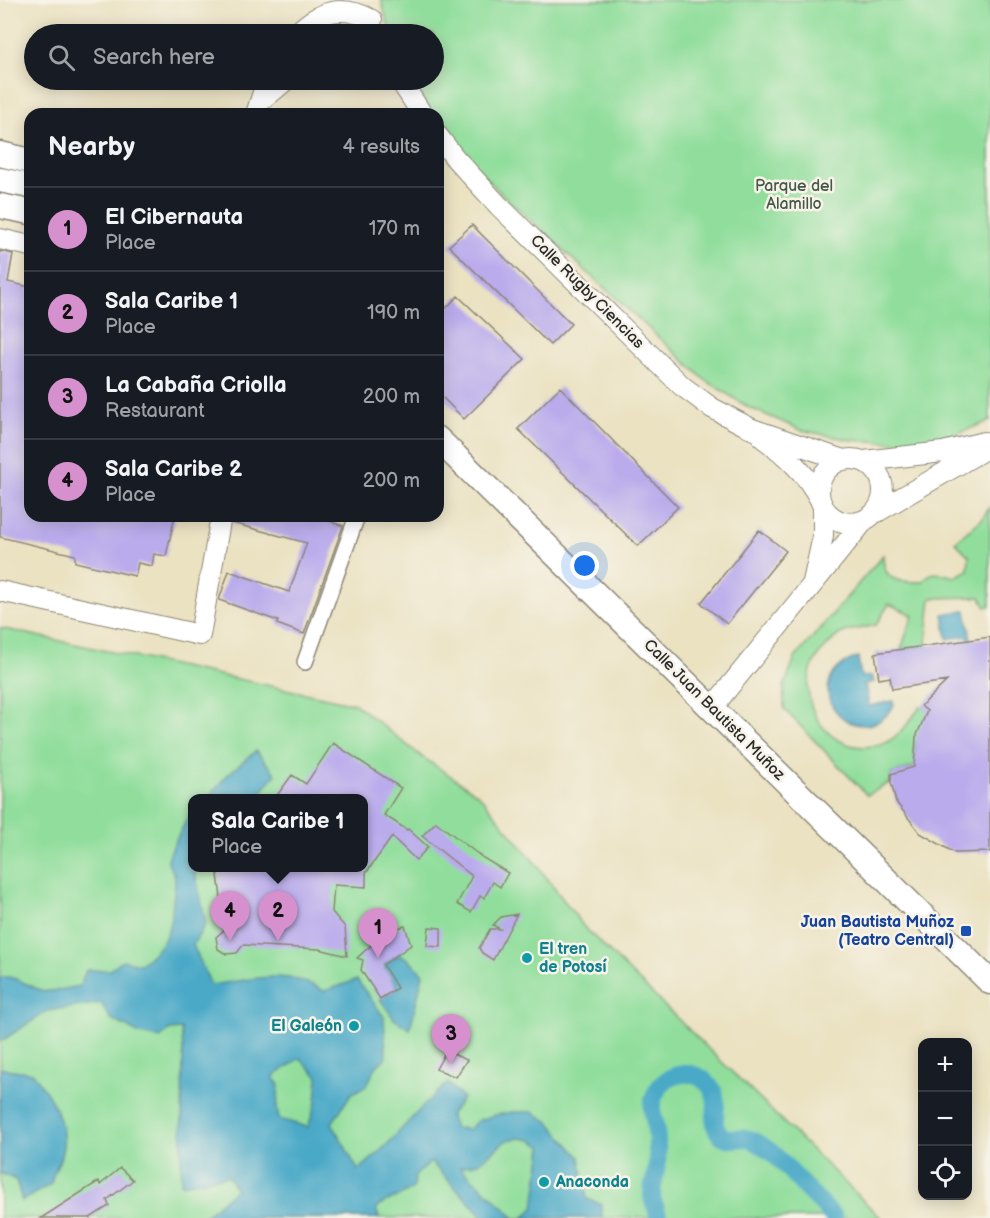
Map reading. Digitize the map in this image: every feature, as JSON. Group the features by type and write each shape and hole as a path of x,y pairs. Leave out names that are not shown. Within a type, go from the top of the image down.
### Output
{"street":[{"path":"315,19 325,0"},
{"path":"365,0 371,24"},
{"path":"309,24 324,13 339,11 354,12 366,24"},
{"path":"258,108 264,90"},
{"path":"258,108 276,90"},
{"path":"405,90 418,108"},
{"name":"Calle Rugby Ciencias","path":"444,144 499,206 682,386 712,408 752,429"},
{"path":"0,154 24,160"},
{"path":"0,180 24,185"},
{"path":"0,206 24,211"},
{"path":"0,239 24,245"},
{"path":"752,429 843,460"},
{"path":"752,429 782,452 809,479 829,516 846,524 870,517 990,443"},
{"path":"812,587 823,536 819,489 826,471 834,464 843,460 864,461 943,452 990,443"},
{"name":"Calle Juan Bautista Muñoz","path":"444,445 990,982"},
{"path":"712,708 882,503 883,483 879,474 864,461"},
{"path":"0,591 200,635 220,522"},
{"path":"305,662 355,522"}],"green space":[{"name":"Parque del Alamillo","path":"381,0 990,0 990,421 953,435 901,443 851,440 801,430 748,407 705,380 504,196 464,155 444,130 444,108 428,108 417,90 444,90 444,24 388,24"},
{"path":"990,507 990,606 986,607 980,597 931,598 926,646 901,649 913,615 889,604 876,625 840,634 814,662 809,679 809,697 814,714 824,728 838,740 855,746 882,744 902,731 921,706 929,712 916,745 916,766 891,774 891,782 867,795 784,709 784,687 795,658 883,555 886,571 894,579 900,581 923,582 933,573 955,577 968,570 969,556 955,542 982,519"},
{"path":"0,628 355,704 421,756 479,795 584,927 881,1218 0,1218"}],"water":[{"path":"966,610 973,651 967,636 947,639 943,614"},
{"path":"858,657 861,677 872,676 874,682 865,684 869,706 893,701 894,706 879,721 863,725 848,721 836,712 829,698 829,683 838,669"},
{"path":"256,751 276,774 260,794 211,794 227,775"},
{"path":"188,819 188,872 195,872 206,923 193,945 211,985 255,978 282,977 295,979 324,991 357,980 384,1017 386,1057 376,1067 367,1085 351,1094 332,1123 358,1170 382,1150 448,1083 463,1098 450,1115 455,1128 469,1129 477,1121 513,1112 533,1112 548,1121 580,1157 587,1199 601,1204 602,1218 523,1218 534,1208 542,1146 531,1140 519,1138 507,1140 479,1163 460,1167 515,1218 484,1218 431,1162 415,1176 414,1187 376,1208 379,1218 202,1218 236,1189 228,1176 181,1184 183,1048 181,1029 170,1030 160,1038 140,1034 111,1019 101,1003 47,1011 0,1042 0,977 16,979 45,991 60,990 80,986 86,970 109,970 123,960 140,964 156,951 168,930 172,913 175,878 168,862","holes":["300,1058 318,1077 316,1102 308,1127 279,1119 277,1108 279,1085 273,1077"]},
{"path":"399,954 411,961 423,974 410,1029 395,1020 380,999 397,988 385,969 385,964"},
{"path":"0,1068 33,1073 51,1100 63,1131 62,1152 51,1184 22,1201 16,1180 0,1173"}],"building":[{"path":"472,225 571,324 550,345 449,246"},
{"path":"0,251 13,254 8,282 24,286 24,522 174,522 166,556 154,554 152,566 138,563 135,576 75,562 75,555 0,537"},
{"path":"458,296 525,359 464,419 444,399 444,310"},
{"path":"560,387 678,507 638,546 518,429"},
{"path":"332,522 343,526 304,634 277,624 278,621 219,600 229,571 289,592 307,543 232,523"},
{"path":"759,530 786,551 727,624 701,603"},
{"path":"990,637 990,852 955,853 920,833 896,802 891,782 891,774 914,767 916,737 927,711 921,706 947,681 892,689 890,677 879,679 875,653"},
{"path":"333,743 401,788 384,815 408,829 428,847 416,860 392,837 368,870 368,794 278,794 292,775 306,784"},
{"path":"436,822 483,858 508,873 500,887 493,882 484,898 480,896 471,912 457,904 472,876 422,836"},
{"path":"218,872 367,872 366,887 334,885 332,912 345,927 347,956 319,949 243,945 237,953 226,954 218,949 216,937 225,929"},
{"path":"517,914 493,960 482,953 479,948 490,929 500,929 493,925 501,917"},
{"path":"405,926 411,945 383,965 397,988 380,999 361,970 363,960 357,958 387,931"},
{"path":"429,927 441,928 441,947 427,946"},
{"path":"446,1051 467,1060 456,1077 436,1069"},
{"path":"120,1168 133,1180 107,1200 109,1206 90,1218 41,1218 99,1181 100,1185"}],"waterway":[{"path":"658,1218 652,1196 657,1165 652,1105 655,1095 666,1080 683,1074 692,1074 709,1085 716,1099 715,1125 721,1135 752,1140 768,1150 834,1218"}],"place":[{"name":"Juan Bautista Muñoz (Teatro Central)","path":"966,931"},
{"name":"Sala Caribe 2","path":"230,941"},
{"name":"Sala Caribe 1","path":"278,941"},
{"name":"El Cibernauta","path":"378,958"},
{"name":"El tren de Potosí","path":"527,958"},
{"name":"El Galeón","path":"354,1026"},
{"name":"La Cabaña Criolla","path":"451,1064"},
{"name":"Anaconda","path":"544,1182"}]}
